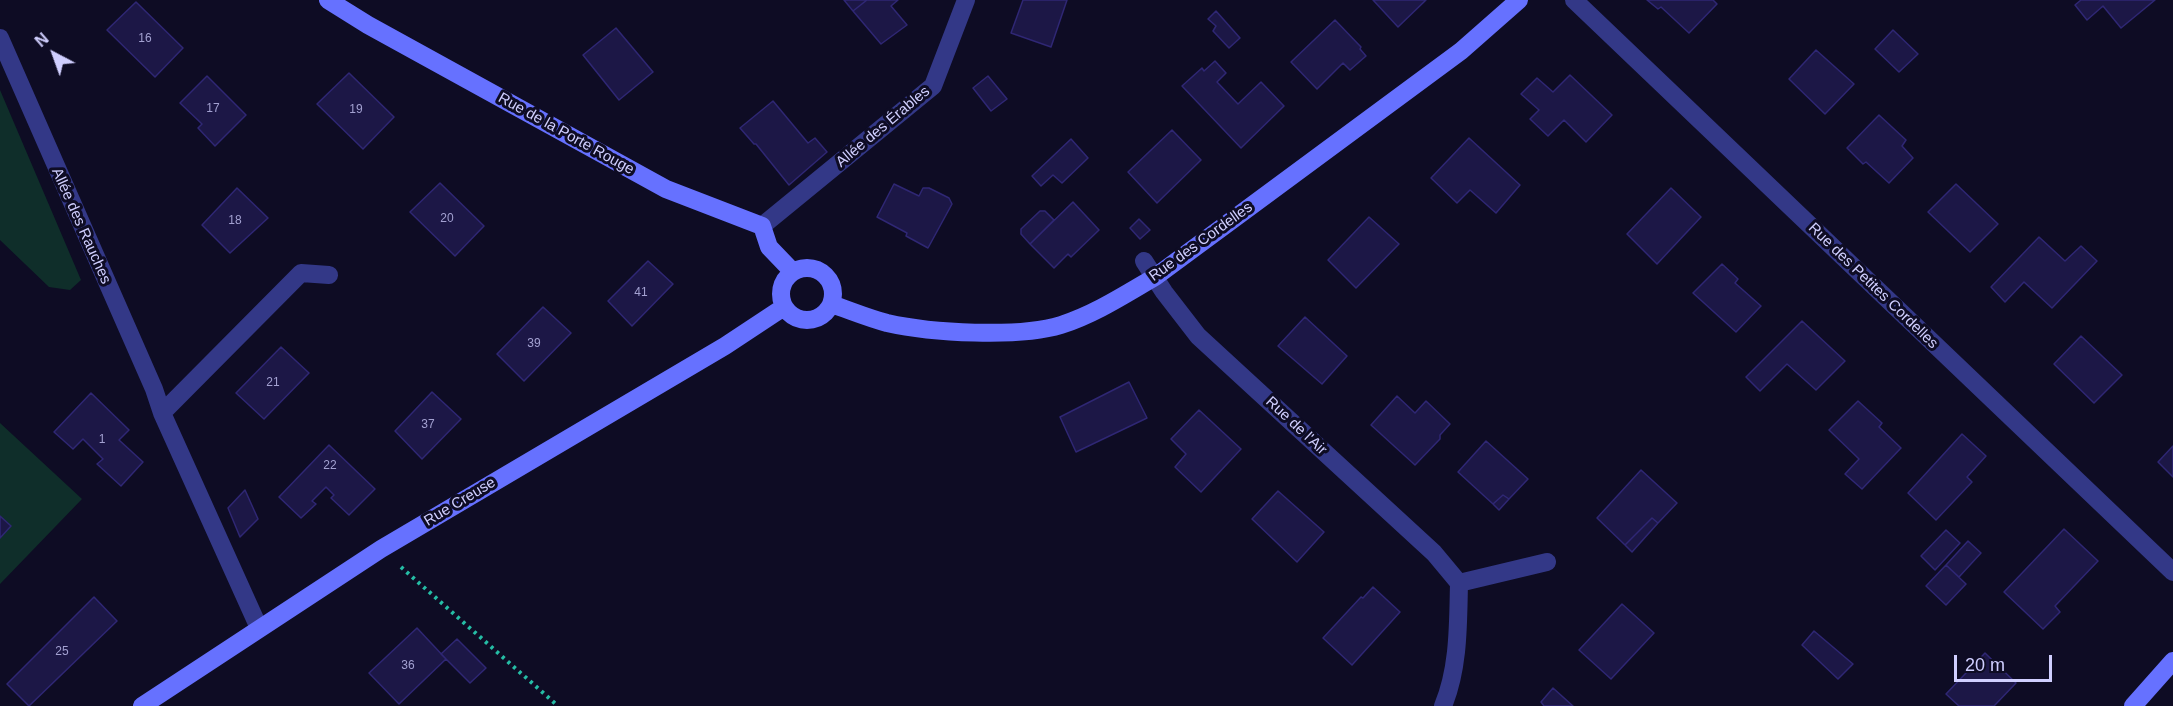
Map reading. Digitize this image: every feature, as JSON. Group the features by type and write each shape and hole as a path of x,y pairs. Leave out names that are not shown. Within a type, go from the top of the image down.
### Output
{"street":[{"name":"Rue de la Porte Rouge","path":"328,0 368,25 666,189 762,226"},
{"name":"Allée des Érables","path":"762,226 933,86 966,0"},
{"name":"Rue des Cordelles","path":"831,304 888,323 950,331 1008,333 1059,326 1101,309 1155,277 1461,51 1519,0"},
{"name":"Rue des Petites Cordelles","path":"1574,0 2173,572"},
{"name":"Allée des Rauches","path":"0,38 154,389 162,413 259,628"},
{"path":"762,226 769,247 793,272"},
{"name":"Rue de l'Air","path":"1144,261 1198,336 1434,554 1459,583"},
{"path":"808,268 816,270 823,274 832,288 831,304 813,320 796,318 784,307 781,292 783,284 793,272 808,268"},
{"path":"162,413 300,273 329,274"},
{"name":"Rue Creuse","path":"142,706 381,549 725,346 784,307"},
{"path":"1443,706 1448,694 1458,641 1459,583 1547,562"},
{"path":"2133,706 2173,661"}],"path":[{"path":"381,549 558,706"}],"green space":[{"path":"0,90 81,280 70,290 49,287 0,240"},
{"path":"0,423 82,499 0,584"}],"building":[{"path":"844,0 867,0 853,11"},
{"path":"867,0 898,0 891,6 907,25 881,44 853,11"},
{"path":"1023,0 1067,0 1051,47 1011,33"},
{"path":"1373,0 1426,0 1398,27"},
{"path":"1647,0 1713,0 1717,4 1689,33 1661,7 1658,9"},
{"path":"2081,0 2155,0 2121,28 2103,6 2087,20 2075,5"},
{"path":"136,2 183,48 155,77 107,30"},
{"path":"1216,11 1240,38 1229,48 1213,31 1216,26 1208,19"},
{"path":"1335,20 1361,47 1360,49 1366,56 1350,70 1343,63 1317,89 1291,62"},
{"path":"616,28 653,72 619,100 583,55"},
{"path":"1893,30 1918,54 1899,72 1875,49"},
{"path":"1816,50 1854,84 1825,114 1789,79"},
{"path":"1215,61 1226,73 1217,82 1238,104 1261,82 1284,106 1241,148 1182,86 1202,68 1204,71"},
{"path":"349,73 394,117 363,149 317,104"},
{"path":"1570,75 1612,115 1586,142 1564,120 1548,136 1530,119 1539,110 1521,94 1537,78 1553,92"},
{"path":"207,76 246,115 215,146 198,128 202,124 180,103"},
{"path":"988,76 1007,99 991,111 973,88"},
{"path":"773,101 808,143 815,138 827,152 789,185 740,128"},
{"path":"1879,115 1906,140 1902,146 1913,158 1889,183 1866,162 1863,164 1847,148"},
{"path":"1172,130 1201,160 1157,203 1128,172"},
{"path":"1469,138 1520,185 1496,213 1470,190 1457,203 1431,178"},
{"path":"1071,139 1088,158 1062,183 1053,175 1041,186 1032,176"},
{"path":"440,183 484,226 455,256 410,212"},
{"path":"894,184 919,196 923,188 929,188 949,198 952,204 928,248 906,236 907,233 877,217"},
{"path":"1956,184 1998,224 1970,252 1928,212"},
{"path":"237,188 268,218 230,253 202,225"},
{"path":"1671,188 1701,217 1657,264 1627,234"},
{"path":"1073,202 1099,230 1071,257 1068,254 1054,268 1030,244"},
{"path":"1040,211 1045,211 1054,220 1030,244 1021,234 1021,229"},
{"path":"1369,217 1399,244 1356,288 1328,260"},
{"path":"1139,219 1150,230 1140,239 1130,228"},
{"path":"2039,237 2065,261 2081,246 2097,261 2052,308 2024,282 2005,302 1991,287"},
{"path":"648,261 673,284 632,326 608,301"},
{"path":"1722,264 1738,279 1735,283 1761,306 1736,332 1693,293"},
{"path":"543,307 571,333 524,381 497,354"},
{"path":"1305,317 1347,356 1322,384 1278,346"},
{"path":"1802,321 1845,361 1816,390 1787,364 1760,391 1746,377"},
{"path":"2081,336 2122,375 2094,403 2054,364"},
{"path":"281,347 309,373 264,419 236,393"},
{"path":"1129,382 1147,418 1076,452 1060,417"},
{"path":"432,392 461,419 422,459 395,431"},
{"path":"91,393 129,430 119,440 143,462 121,486 97,464 103,459 83,439 73,449 54,432"},
{"path":"1397,396 1415,413 1426,401 1450,424 1440,435 1440,439 1415,465 1371,425"},
{"path":"1858,401 1882,423 1879,427 1901,448 1862,489 1845,474 1859,459 1829,430"},
{"path":"1199,410 1241,449 1201,492 1175,467 1186,454 1171,439"},
{"path":"1962,434 1986,456 1967,477 1972,482 1936,520 1908,493"},
{"path":"1486,441 1528,479 1509,499 1503,495 1493,504 1458,472"},
{"path":"329,445 375,489 349,515 331,498 334,495 326,487 312,501 316,504 301,518 279,497"},
{"path":"2173,446 2173,477 2158,462"},
{"path":"1641,470 1677,503 1658,523 1652,518 1625,545 1597,518"},
{"path":"245,490 258,519 240,537 228,508"},
{"path":"1278,491 1324,532 1297,562 1252,519"},
{"path":"1503,495 1509,499 1499,510 1493,504"},
{"path":"0,516 11,526 0,538"},
{"path":"1652,518 1658,523 1632,552 1625,545"},
{"path":"2064,529 2098,561 2055,606 2060,612 2043,629 2004,592"},
{"path":"1946,530 1960,543 1935,570 1921,556"},
{"path":"1968,541 1981,553 1959,577 1946,565"},
{"path":"1946,565 1966,584 1946,605 1926,586"},
{"path":"1373,587 1400,612 1352,665 1323,638"},
{"path":"94,597 117,621 29,706 7,684"},
{"path":"1622,604 1654,633 1611,679 1579,650"},
{"path":"417,628 446,659 399,704 369,673"},
{"path":"1814,631 1853,664 1838,679 1802,645"},
{"path":"457,639 486,668 470,683 441,654"},
{"path":"1985,653 2016,683 1994,706 1959,706 1946,694"},
{"path":"1553,688 1573,706 1544,706 1541,702"}]}
